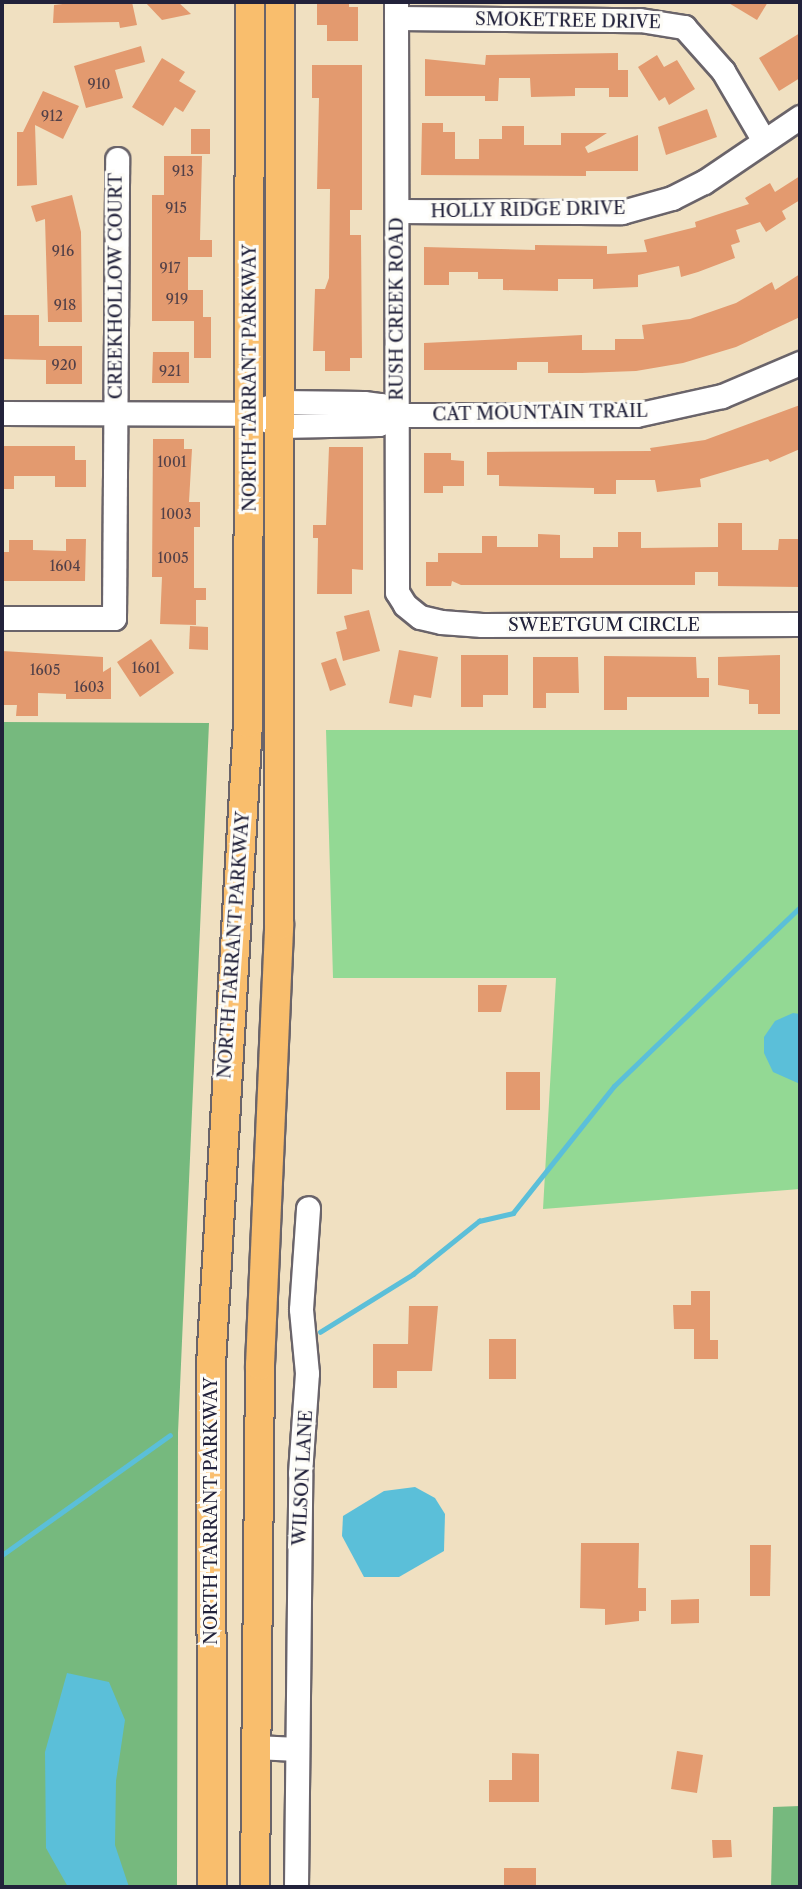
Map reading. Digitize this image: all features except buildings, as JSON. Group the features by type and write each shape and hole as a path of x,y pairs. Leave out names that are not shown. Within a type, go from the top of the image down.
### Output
{"main road":[{"name":"NORTH TARRANT PARKWAY","path":"212,1887 211,1365 248,723 251,414 250,2"},
{"name":"NORTH TARRANT PARKWAY","path":"255,1887 263,1241 279,925 281,2"}],"street":[{"name":"SMOKETREE DRIVE","path":"396,10 640,20 684,27 723,71 764,141"},
{"name":"RUSH CREEK ROAD","path":"396,10 397,592 411,612"},
{"name":"HOLLY RIDGE DRIVE","path":"398,211 622,212 672,198 800,117"},
{"name":"CREEKHOLLOW COURT","path":"2,618 114,618 117,159"},
{"name":"CAT MOUNTAIN TRAIL","path":"2,413 280,414 364,403 381,405 397,415 636,415 722,396 800,363"},
{"name":"SWEETGUM CIRCLE","path":"411,612 441,622 482,625 800,624"},
{"name":"WILSON LANE","path":"296,1887 300,1473 307,1373 302,1309 309,1208"},
{"path":"255,1747 297,1749"}],"green space":[{"path":"2,722 209,723 178,1433 177,1887 2,1887"},
{"path":"326,730 800,730 800,1189 543,1209 556,978 333,978"},
{"path":"800,1806 800,1887 771,1887 773,1807"}],"water":[{"path":"793,1013 800,1014 800,1084 773,1072 764,1053 764,1037 775,1021"},
{"path":"415,1487 435,1498 445,1514 444,1551 399,1577 364,1577 342,1536 343,1516 384,1491"},
{"path":"67,1673 109,1682 125,1720 116,1781 115,1845 129,1887 68,1887 46,1848 45,1752"}],"waterway":[{"path":"320,1332 413,1274 479,1221 513,1213 614,1086 800,907"},
{"path":"2,1555 170,1435"}]}
